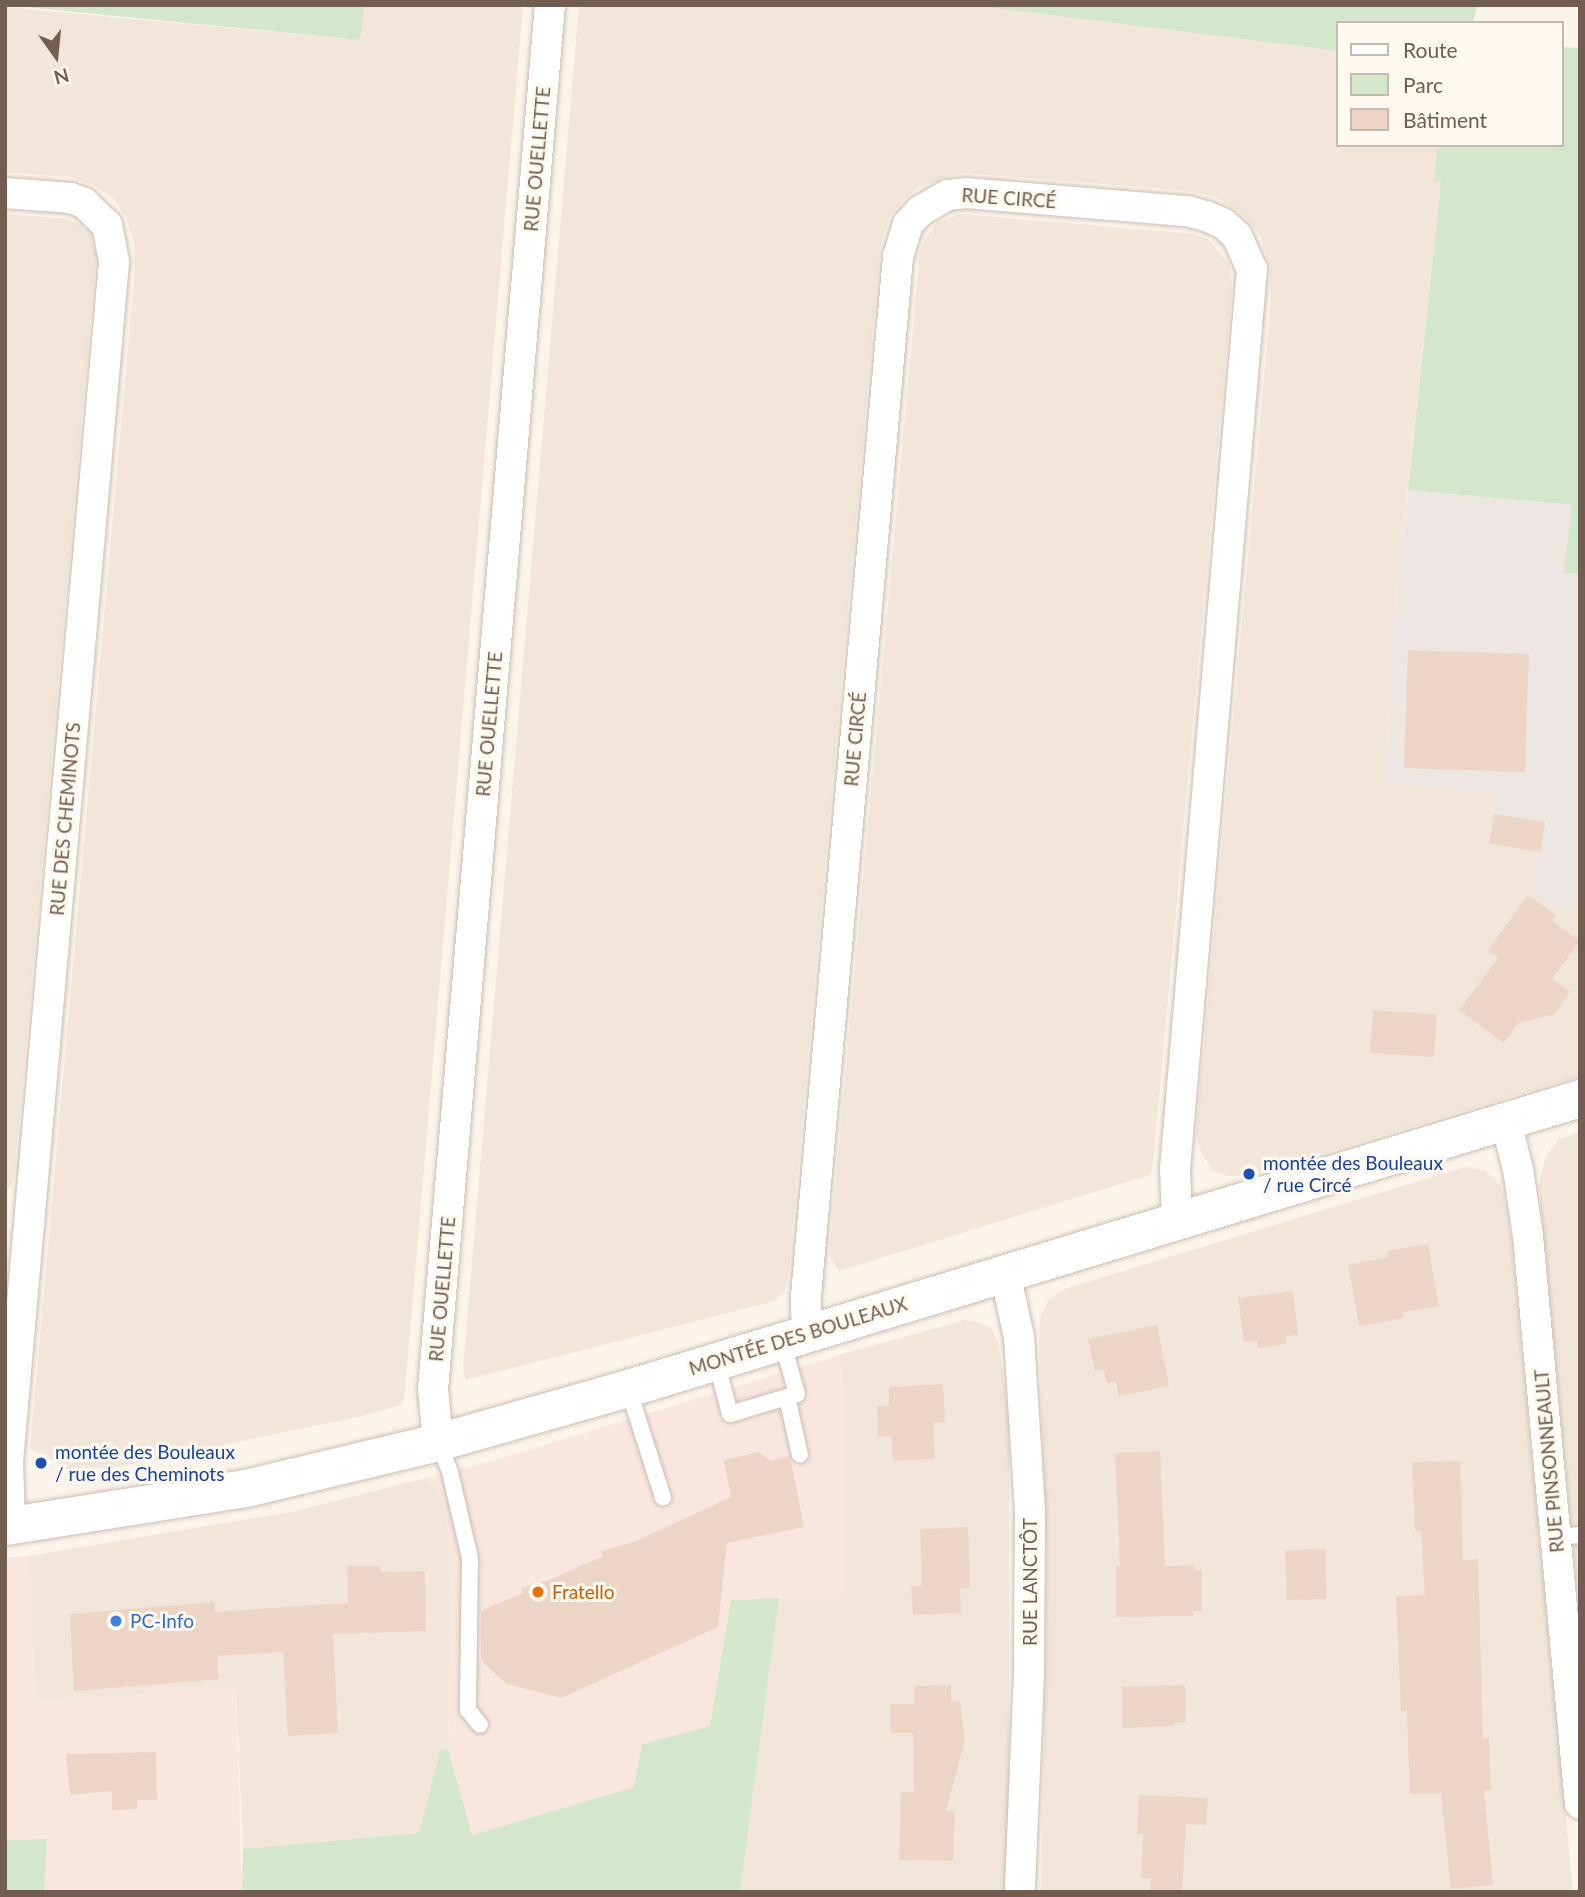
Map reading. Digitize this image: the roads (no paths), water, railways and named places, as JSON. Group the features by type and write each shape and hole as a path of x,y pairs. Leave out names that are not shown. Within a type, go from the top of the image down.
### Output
{"street":[{"name":"RUE OUELLETTE","path":"438,1442 433,1405 434,1375 550,5"},
{"name":"RUE DES CHEMINOTS","path":"5,192 71,198 84,203 107,225 114,262 17,1231 8,1526"},
{"name":"RUE CIRCÉ","path":"795,1337 806,1296 898,257 908,224 920,211 948,195 1173,210 1206,216 1224,224 1237,236 1252,269 1175,1168 1177,1220"},
{"name":"MONTÉE DES BOULEAUX","path":"8,1526 246,1488 438,1442 628,1388 1580,1098"},
{"name":"RUE PINSONNEAULT","path":"1505,1119 1518,1170 1528,1236 1568,1536 1580,1804"},
{"name":"RUE LANCTÔT","path":"1005,1273 1019,1337 1030,1514 1029,1673 1020,1892"}],"lane":[{"path":"716,1361 730,1414 797,1394 795,1337"},
{"path":"628,1388 663,1498"},
{"path":"787,1397 800,1455"},
{"path":"438,1442 450,1472 470,1558 468,1710 472,1720 480,1726"}],"place":[{"name":"montée des Bouleaux / rue Circé","path":"1249,1174"},
{"name":"montée des Bouleaux / rue des Cheminots","path":"41,1463"},
{"name":"Fratello","path":"538,1592"},
{"name":"PC-Info","path":"116,1621"}]}
